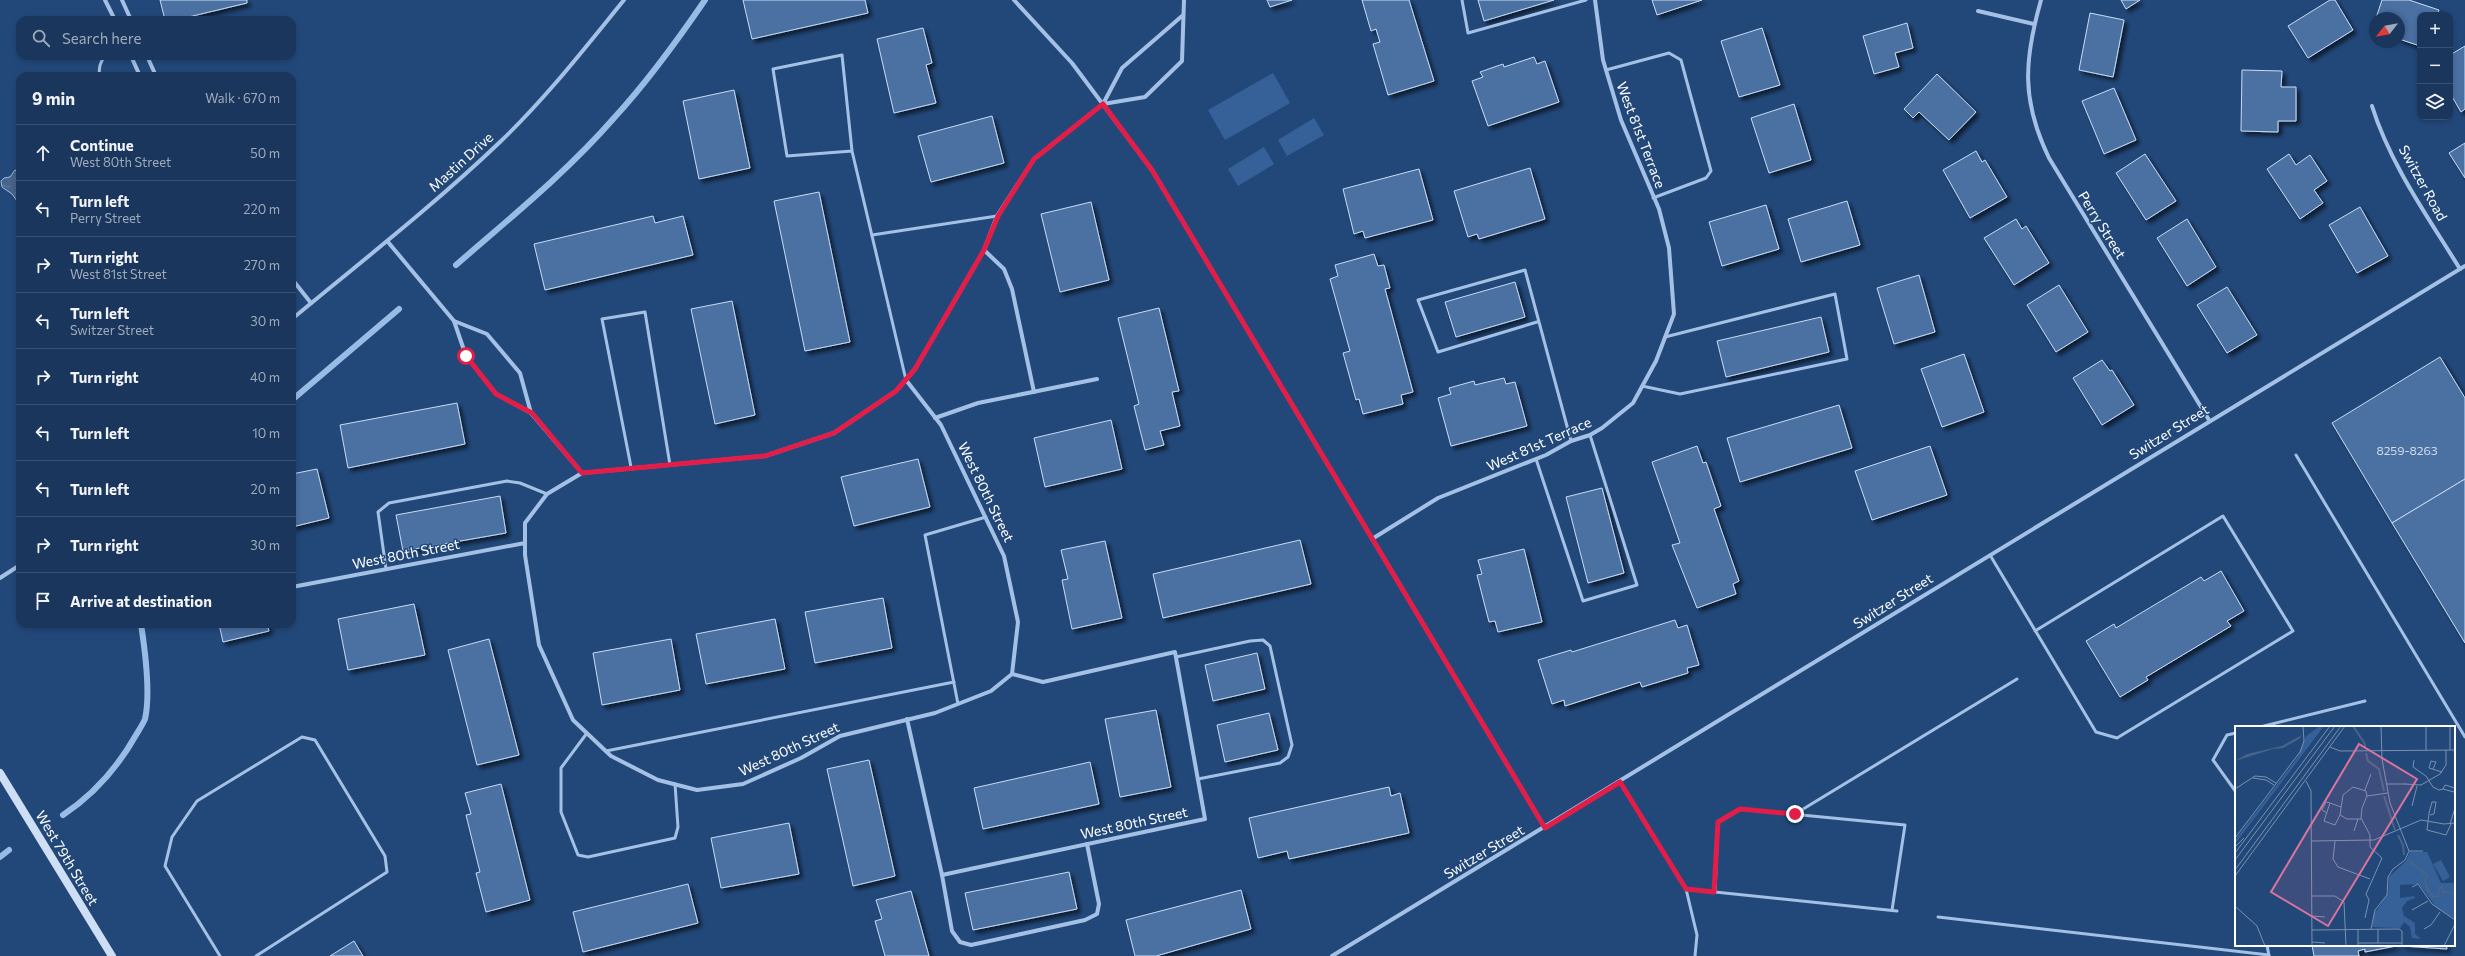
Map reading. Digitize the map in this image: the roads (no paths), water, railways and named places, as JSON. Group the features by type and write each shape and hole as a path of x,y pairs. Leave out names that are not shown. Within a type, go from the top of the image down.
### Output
{"street":[{"path":"105,0 113,16"},
{"path":"122,0 129,16"},
{"name":"Mastin Drive","path":"296,316 388,242 505,137 557,83 624,0"},
{"path":"1014,0 1072,63 1152,170 1545,828"},
{"path":"1103,104 1146,97 1182,61 1182,16 1184,0"},
{"name":"West 81st Terrace","path":"1372,539 1438,498 1536,459 1571,441 1590,435 1633,403 1665,337 1674,314 1670,255 1659,209 1621,120 1606,70 1595,0"},
{"name":"Perry Street","path":"2041,0 2034,24 2026,78 2031,108 2040,140 2049,158 2210,420"},
{"path":"1978,11 2034,24"},
{"path":"388,242 454,321 466,356 496,394 532,413 582,473 631,467 765,456 834,433 896,391 915,369 984,250 998,216 1034,159 1103,104 1122,68 1182,16"},
{"path":"133,60 138,72"},
{"path":"150,60 154,72"},
{"name":"Switzer Road","path":"2372,106 2378,124 2408,183 2460,269"},
{"path":"984,250 1004,269 1012,289 1034,392"},
{"name":"Switzer Street","path":"1332,956 1545,828 2210,420 2465,266"},
{"path":"296,284 311,303"},
{"path":"454,321 487,334 511,362 520,373 532,413"},
{"path":"936,418 978,403 1097,379"},
{"name":"West 80th Street","path":"582,473 547,494 525,523 525,555 539,645 573,720 611,756 658,780 697,790 743,784 801,758 840,736 935,713 991,691 1012,674 1018,622 1004,556 936,418 906,380"},
{"name":"West 80th Street","path":"296,586 525,543"},
{"path":"0,578 16,568"},
{"path":"1012,674 1043,682 1175,652 1176,657"},
{"name":"West 80th Street","path":"942,875 1205,819 1176,657"},
{"path":"907,719 942,875 952,931 960,942 971,945 1070,924 1085,920 1097,914 1100,904 1087,844"},
{"name":"West 79th Street","path":"0,773 112,956"}],"lane":[{"path":"1462,0 1468,33 1586,0"},
{"path":"1606,70 1669,53 1681,60 1711,171 1706,178 1654,198"},
{"path":"852,151 787,156 773,69 842,55 852,151 906,380"},
{"path":"98,72 101,60"},
{"path":"872,235 998,216"},
{"path":"1537,322 1438,352 1418,300 1525,270 1537,322 1571,441"},
{"path":"1642,386 1680,394 1847,358 1834,294 1665,337"},
{"path":"631,467 602,319 645,312 670,465"},
{"path":"1536,459 1582,601 1637,585 1590,435"},
{"path":"2296,455 2465,737"},
{"path":"386,569 378,512 389,503 507,481 520,483 547,494"},
{"path":"1990,555 2035,631 2096,732 2118,738 2293,631 2223,516 2035,631"},
{"path":"958,704 925,535 986,517"},
{"path":"1176,657 1250,641 1263,640 1270,646 1292,745 1288,757 1280,763 1198,779"},
{"path":"1795,814 2017,679"},
{"path":"606,751 954,682"},
{"path":"2264,726 2365,701"},
{"path":"587,733 561,768 561,812 578,855 588,857 675,838 678,827 675,784"},
{"path":"2235,733 2227,735 2213,760 2235,791"},
{"path":"220,956 165,866 172,837 197,801 302,737 315,740 385,856 387,872 256,956"},
{"path":"1620,782 1686,889 1697,935 1695,956"},
{"path":"1714,892 1718,822 1740,809 1905,825 1892,910"},
{"path":"1686,889 1897,911"},
{"path":"1938,917 2269,956 2267,946"}],"water":[{"path":"16,170 16,200 12,194 2,187 1,181 4,178 10,177"}],"waterway":[{"path":"456,265 558,176 596,138 627,104 673,46 705,0"},
{"path":"296,397 399,309"},
{"path":"63,815 85,799 104,780 129,747 145,719 147,709 147,684 146,659 142,628"},
{"path":"0,857 9,850"}]}
